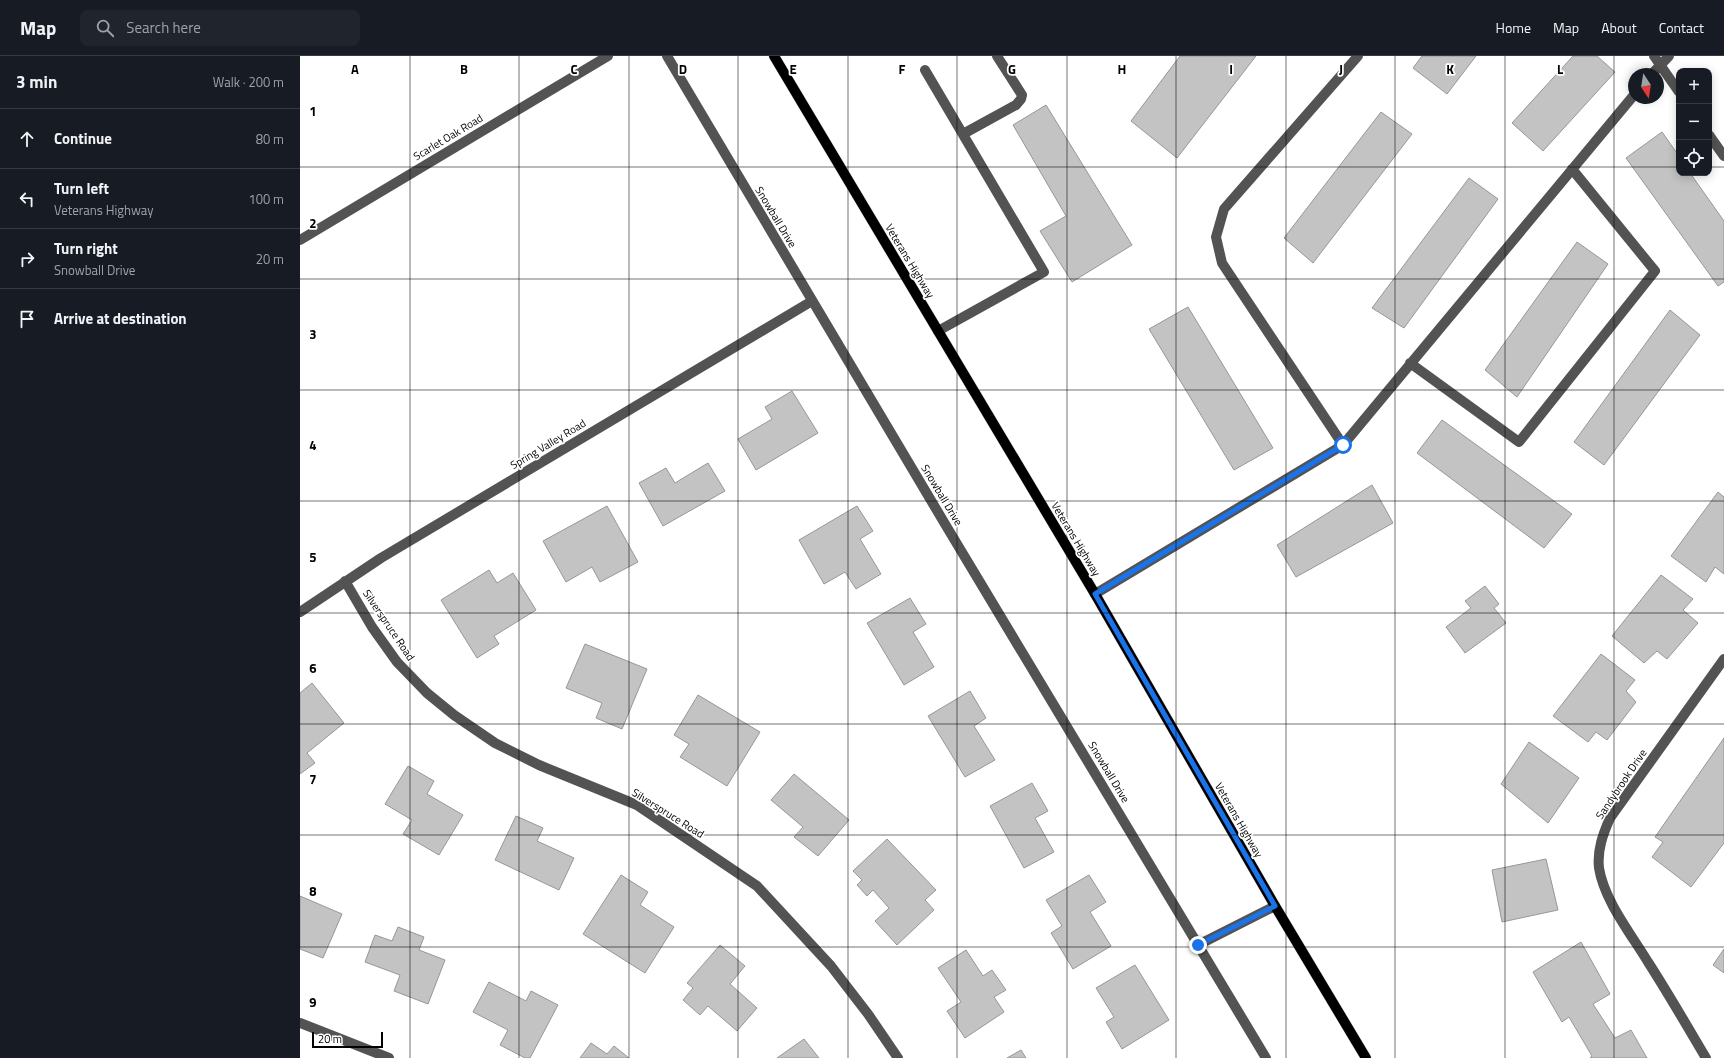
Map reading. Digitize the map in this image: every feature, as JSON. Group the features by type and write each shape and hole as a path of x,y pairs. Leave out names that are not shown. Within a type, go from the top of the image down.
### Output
{"main road":[{"name":"Veterans Highway","path":"774,56 1095,594 1275,906 1366,1058"}],"street":[{"name":"Scarlet Oak Road","path":"300,240 608,56"},
{"name":"Snowball Drive","path":"667,56 812,301 1266,1058"},
{"path":"963,134 1016,105 1021,99 1022,95 997,56"},
{"path":"1343,445 1222,263 1216,237 1224,209 1358,56"},
{"path":"1669,56 1657,60 1676,88"},
{"path":"926,70 1044,272 938,331"},
{"path":"1095,594 1343,445 1628,102"},
{"path":"1712,139 1724,156"},
{"path":"1410,363 1519,442 1655,271 1572,169"},
{"name":"Spring Valley Road","path":"300,612 395,549 812,301"},
{"name":"Silverspruce Road","path":"345,581 372,627 397,662 427,693 454,715 495,743 539,765 637,805 756,886 831,966 868,1014 898,1058"},
{"name":"Sandybrook Drive","path":"1706,1058 1612,902 1604,884 1599,867 1600,841 1610,818 1724,659"},
{"path":"1198,945 1275,906"},
{"path":"300,1023 389,1058"}],"building":[{"path":"1180,56 1256,56 1177,158 1131,121"},
{"path":"1422,56 1476,56 1447,94 1413,68"},
{"path":"1573,56 1597,56 1615,72 1543,151 1512,123"},
{"path":"1046,105 1132,245 1072,282 1040,231 1066,216 1013,125"},
{"path":"1381,112 1412,134 1313,263 1284,238"},
{"path":"1662,132 1676,152 1676,176 1692,176 1724,221 1724,282 1718,286 1626,158"},
{"path":"1469,178 1498,199 1404,328 1372,308"},
{"path":"1577,242 1608,264 1517,397 1485,370"},
{"path":"1188,307 1273,448 1234,470 1149,329"},
{"path":"1670,310 1700,335 1604,465 1574,442"},
{"path":"792,391 818,433 756,470 738,439 772,419 765,407"},
{"path":"1442,420 1572,514 1544,548 1417,453"},
{"path":"708,463 725,491 663,526 639,483 666,468 675,483"},
{"path":"1372,485 1393,523 1296,577 1277,545"},
{"path":"1718,492 1724,497 1724,574 1715,567 1706,582 1671,556"},
{"path":"607,506 638,562 600,582 592,567 566,582 543,541"},
{"path":"857,506 873,531 860,539 881,574 856,589 845,572 824,584 799,540"},
{"path":"489,570 497,583 513,573 536,610 494,636 499,644 477,658 441,600"},
{"path":"1661,575 1693,599 1683,610 1698,623 1667,659 1657,651 1644,663 1612,636"},
{"path":"1485,586 1499,604 1494,608 1506,623 1465,653 1446,627 1471,608 1465,601"},
{"path":"910,598 926,624 913,632 934,667 904,685 867,623"},
{"path":"585,644 647,669 622,729 596,718 602,703 566,688"},
{"path":"1601,654 1635,680 1626,691 1636,702 1607,740 1596,732 1588,742 1553,716"},
{"path":"312,683 344,723 307,753 315,763 300,774 300,693"},
{"path":"970,691 986,718 974,726 995,760 965,777 928,716"},
{"path":"698,695 760,732 727,786 680,757 689,744 674,735"},
{"path":"1724,738 1724,843 1691,887 1652,857 1663,842 1655,837"},
{"path":"1529,742 1579,778 1548,823 1501,784"},
{"path":"408,766 434,781 427,794 463,815 439,855 403,834 412,820 385,804"},
{"path":"794,774 849,820 818,856 794,837 803,827 771,800"},
{"path":"1032,783 1048,811 1035,818 1054,852 1024,868 990,806"},
{"path":"516,816 543,828 537,841 574,858 559,890 495,860"},
{"path":"887,839 936,890 925,900 934,910 897,945 875,921 889,908 873,890 867,896 857,885 862,880 853,871"},
{"path":"1546,859 1558,910 1502,922 1492,870"},
{"path":"621,875 648,892 640,905 674,927 645,973 583,934"},
{"path":"1089,875 1106,902 1090,912 1111,946 1073,969 1051,933 1062,926 1046,900"},
{"path":"300,896 342,914 323,958 300,949"},
{"path":"398,927 424,937 419,950 445,960 428,1004 394,991 400,975 365,962 375,935 392,941"},
{"path":"1581,942 1610,994 1593,1004 1615,1038 1631,1030 1647,1058 1590,1058 1592,1056 1569,1017 1562,1022 1533,972"},
{"path":"720,945 745,966 730,984 757,1008 737,1031 708,1006 700,1015 683,1000 693,988 687,983"},
{"path":"1724,949 1724,973 1713,965"},
{"path":"966,950 983,976 992,970 1006,990 994,997 1004,1012 965,1038 947,1011 961,1002 938,968"},
{"path":"1135,965 1169,1020 1122,1049 1106,1022 1114,1017 1096,988"},
{"path":"489,982 526,1001 531,991 558,1005 530,1058 525,1058 500,1045 508,1030 473,1012"},
{"path":"804,1039 819,1058 777,1058"},
{"path":"591,1043 607,1054 614,1046 629,1058 580,1058"},
{"path":"1021,1050 1026,1058 1007,1058"}],"route":[{"path":"1198,945 1275,906 1095,594 1343,445"}]}
